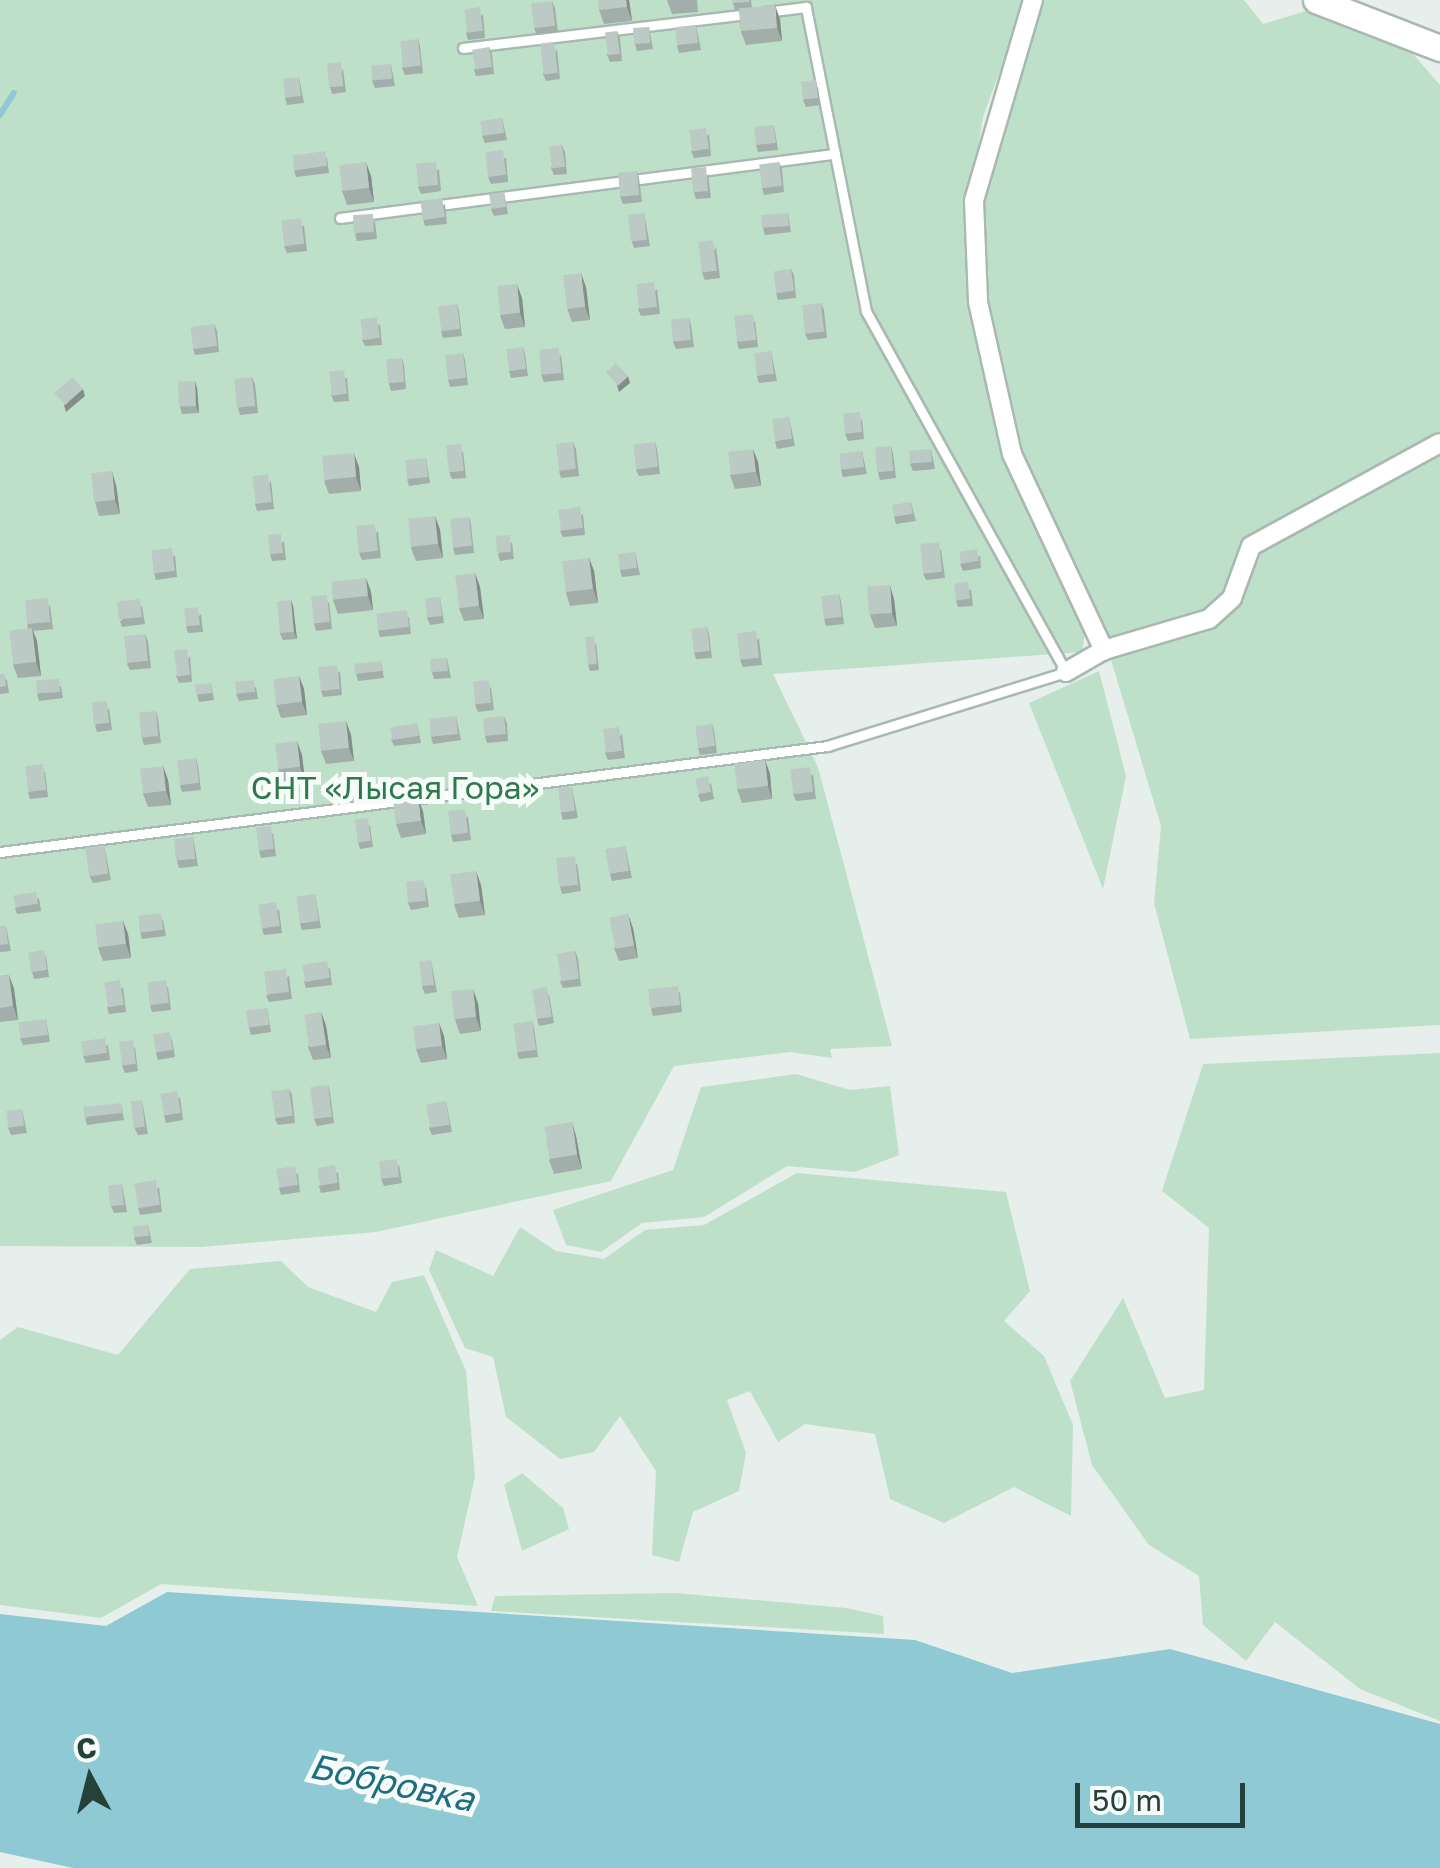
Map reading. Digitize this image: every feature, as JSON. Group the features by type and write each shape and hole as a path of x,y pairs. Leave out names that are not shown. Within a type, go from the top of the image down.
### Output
{"main road":[{"path":"1316,0 1440,48"}],"street":[{"path":"1033,0 974,201 978,302 1012,454 1104,650"},
{"path":"1066,672 1104,650 1208,619 1232,598 1251,546 1440,443"}],"lane":[{"path":"0,852 827,746 1066,672 866,312 806,7 463,48"},
{"path":"340,218 835,154"}],"green space":[{"name":"СНТ «Лысая Гора»","path":"0,0 1026,0 983,117 965,228 978,353 1007,459 1088,615 1082,652 773,674 818,767 892,1046 830,1049 832,1058 790,1052 674,1066 611,1181 376,1232 201,1247 0,1246"},
{"path":"1041,0 1244,0 1263,24 1319,7 1393,31 1440,85 1440,1025 1190,1039 1154,903 1161,826 1093,600 1011,442 983,317 980,188"},
{"path":"1099,671 1126,776 1103,889 1029,703"},
{"path":"1440,1053 1440,1721 1360,1689 1275,1622 1246,1661 1203,1625 1199,1576 1149,1545 1092,1465 1070,1381 1123,1298 1165,1398 1204,1390 1209,1228 1162,1191 1203,1064"},
{"path":"796,1074 850,1090 890,1086 899,1155 855,1172 787,1166 704,1217 642,1223 601,1252 566,1245 553,1210 673,1170 701,1087"},
{"path":"797,1173 1006,1192 1030,1291 1004,1321 1044,1356 1073,1425 1071,1516 1014,1487 944,1523 890,1499 875,1434 805,1424 778,1442 750,1391 727,1400 746,1453 739,1491 693,1512 679,1562 652,1555 656,1471 620,1416 594,1452 560,1459 506,1417 493,1357 465,1348 429,1270 436,1250 493,1276 520,1227 556,1251 604,1259 645,1230 704,1225"},
{"path":"281,1261 308,1287 376,1312 392,1282 424,1275 466,1371 475,1477 457,1557 478,1606 161,1584 101,1618 0,1605 0,1340 18,1327 118,1355 190,1269"},
{"path":"522,1473 563,1508 569,1529 522,1551 504,1485"},
{"path":"675,1593 847,1608 883,1616 884,1634 491,1611 495,1596"}],"water":[{"name":"Бобровка","path":"167,1592 915,1640 1012,1673 1170,1649 1440,1724 1440,1868 73,1868 0,1852 0,1614 106,1626"}],"building":[{"path":"598,0 626,0 627,7 599,10"},
{"path":"552,1 555,26 534,28 531,4"},
{"path":"775,5 777,28 741,31 739,8"},
{"path":"480,7 483,31 467,33 464,9"},
{"path":"696,25 698,43 677,45 675,27"},
{"path":"649,27 650,43 634,44 633,28"},
{"path":"617,31 620,54 608,55 605,32"},
{"path":"418,39 421,66 403,68 400,41"},
{"path":"554,42 558,73 544,74 540,44"},
{"path":"489,47 492,67 475,69 472,50"},
{"path":"341,62 343,86 329,87 327,63"},
{"path":"391,64 392,79 372,80 371,65"},
{"path":"299,77 301,96 285,98 283,79"},
{"path":"816,80 818,98 803,99 801,82"},
{"path":"502,118 504,133 482,136 480,121"},
{"path":"774,125 776,143 756,145 754,127"},
{"path":"706,128 709,149 692,151 689,130"},
{"path":"562,145 565,167 552,169 549,147"},
{"path":"503,150 506,175 488,177 485,152"},
{"path":"325,151 327,166 294,170 292,156"},
{"path":"366,162 369,188 342,191 339,165"},
{"path":"436,162 438,185 418,187 416,164"},
{"path":"779,162 782,186 762,188 759,164"},
{"path":"706,167 708,191 693,192 691,168"},
{"path":"637,171 639,195 620,197 618,173"},
{"path":"504,192 506,207 491,209 489,194"},
{"path":"442,198 445,217 423,220 420,201"},
{"path":"644,213 647,240 631,242 628,215"},
{"path":"788,213 789,226 762,228 761,215"},
{"path":"373,214 374,232 354,233 353,215"},
{"path":"301,218 304,244 284,246 281,220"},
{"path":"713,240 717,271 702,273 698,242"},
{"path":"791,269 794,291 776,293 773,272"},
{"path":"581,273 585,307 567,309 563,275"},
{"path":"654,282 657,307 639,309 636,284"},
{"path":"517,284 520,313 500,315 497,286"},
{"path":"821,303 824,332 805,334 802,305"},
{"path":"457,304 460,329 441,331 438,306"},
{"path":"753,314 756,340 737,342 734,316"},
{"path":"377,317 380,338 363,340 360,319"},
{"path":"689,318 691,340 673,341 671,320"},
{"path":"214,324 217,346 193,349 190,327"},
{"path":"523,347 526,369 509,371 506,349"},
{"path":"559,348 561,373 541,375 539,350"},
{"path":"771,351 774,374 757,376 754,353"},
{"path":"463,353 466,378 448,380 445,355"},
{"path":"402,358 404,382 388,383 386,359"},
{"path":"616,363 628,376 618,386 606,373"},
{"path":"344,370 347,394 332,396 329,372"},
{"path":"72,377 83,389 65,405 54,393"},
{"path":"252,377 255,406 237,408 234,379"},
{"path":"195,381 196,406 179,407 178,382"},
{"path":"860,412 862,432 845,434 843,414"},
{"path":"789,417 792,439 775,441 772,419"},
{"path":"573,442 576,469 559,471 556,444"},
{"path":"655,442 658,467 636,469 633,445"},
{"path":"461,444 464,471 449,472 446,446"},
{"path":"891,446 893,471 877,472 875,447"},
{"path":"753,449 756,472 731,475 728,452"},
{"path":"931,449 932,462 910,464 909,451"},
{"path":"862,451 864,467 841,470 839,454"},
{"path":"354,453 356,477 324,480 322,456"},
{"path":"426,458 428,477 407,479 405,460"},
{"path":"112,471 115,500 94,502 91,473"},
{"path":"268,474 272,502 256,504 252,476"},
{"path":"911,502 913,514 894,517 892,505"},
{"path":"580,507 583,528 561,531 558,510"},
{"path":"435,516 438,544 411,547 408,519"},
{"path":"469,517 472,546 453,548 450,519"},
{"path":"375,524 378,551 359,553 356,526"},
{"path":"281,534 283,553 270,554 268,535"},
{"path":"510,535 511,552 497,553 496,536"},
{"path":"939,542 942,572 923,574 920,544"},
{"path":"172,548 175,571 154,573 151,551"},
{"path":"977,549 979,561 961,564 959,552"},
{"path":"635,552 637,568 620,570 618,554"},
{"path":"589,558 593,589 566,592 562,561"},
{"path":"475,573 479,606 459,608 455,575"},
{"path":"366,578 368,596 333,600 331,582"},
{"path":"968,582 970,599 956,601 954,584"},
{"path":"890,585 892,613 869,615 867,587"},
{"path":"839,594 842,617 824,619 821,596"},
{"path":"327,595 330,622 314,624 311,597"},
{"path":"440,597 442,616 427,617 425,599"},
{"path":"48,598 50,622 27,624 25,600"},
{"path":"140,599 142,617 119,619 117,601"},
{"path":"291,600 294,632 280,633 277,601"},
{"path":"198,607 200,625 186,626 184,608"},
{"path":"407,610 409,627 378,631 376,614"},
{"path":"707,627 710,651 694,653 691,629"},
{"path":"32,628 36,662 13,665 9,631"},
{"path":"756,631 759,658 740,660 737,633"},
{"path":"145,634 148,661 127,663 124,636"},
{"path":"594,636 597,664 588,665 585,637"},
{"path":"187,649 190,675 177,676 174,651"},
{"path":"447,658 448,671 431,672 430,659"},
{"path":"381,661 382,671 355,674 354,664"},
{"path":"337,665 340,689 321,691 318,667"},
{"path":"0,674 5,674 6,686 0,687"},
{"path":"299,676 302,702 276,705 273,679"},
{"path":"59,679 60,692 37,694 36,681"},
{"path":"254,680 255,692 236,694 235,682"},
{"path":"489,680 491,703 475,704 473,681"},
{"path":"211,683 212,693 196,695 195,685"},
{"path":"107,701 109,723 94,724 92,702"},
{"path":"156,711 158,736 141,737 139,712"},
{"path":"456,716 458,734 431,737 429,719"},
{"path":"504,716 506,734 485,736 483,718"},
{"path":"346,721 349,748 321,751 318,724"},
{"path":"417,723 419,736 392,740 390,727"},
{"path":"712,724 715,746 698,748 695,726"},
{"path":"619,727 622,751 606,753 603,729"},
{"path":"297,741 300,767 278,769 275,744"},
{"path":"196,758 199,783 180,785 177,760"},
{"path":"765,760 768,786 737,790 734,764"},
{"path":"43,764 46,790 28,792 25,766"},
{"path":"163,766 166,791 143,794 140,769"},
{"path":"810,767 813,792 793,794 790,769"},
{"path":"708,776 711,792 698,794 695,778"},
{"path":"572,787 575,811 561,813 558,789"},
{"path":"418,798 421,821 396,824 393,801"},
{"path":"465,809 468,833 451,835 448,811"},
{"path":"368,818 371,841 358,842 355,820"},
{"path":"271,826 274,849 259,851 256,828"},
{"path":"193,837 195,859 176,861 174,839"},
{"path":"104,845 108,874 89,876 85,848"},
{"path":"625,846 629,871 609,874 605,849"},
{"path":"575,856 578,885 559,887 556,858"},
{"path":"476,871 480,901 454,904 450,875"},
{"path":"424,880 426,901 408,902 406,882"},
{"path":"36,892 38,904 15,907 13,896"},
{"path":"315,894 319,921 300,923 296,897"},
{"path":"276,902 280,926 262,929 258,905"},
{"path":"161,913 163,930 140,933 138,916"},
{"path":"628,914 634,945 615,949 609,918"},
{"path":"123,921 126,944 98,947 95,924"},
{"path":"0,926 6,926 8,944 0,945"},
{"path":"44,950 47,970 31,972 28,953"},
{"path":"575,951 579,979 561,981 557,954"},
{"path":"431,960 434,985 422,986 419,961"},
{"path":"327,961 330,978 305,982 302,965"},
{"path":"286,969 289,992 267,995 264,972"},
{"path":"9,975 13,1006 0,1008 0,976"},
{"path":"120,980 124,1005 108,1007 104,983"},
{"path":"166,980 169,1003 150,1005 147,982"},
{"path":"678,986 680,1005 650,1008 648,989"},
{"path":"547,987 552,1017 537,1019 532,989"},
{"path":"473,989 476,1017 454,1019 451,991"},
{"path":"267,1008 269,1025 248,1027 246,1011"},
{"path":"321,1012 326,1045 309,1047 304,1015"},
{"path":"46,1019 48,1035 20,1038 18,1022"},
{"path":"532,1021 536,1050 517,1052 513,1024"},
{"path":"439,1023 442,1046 416,1049 413,1026"},
{"path":"170,1032 173,1050 156,1052 153,1035"},
{"path":"105,1038 107,1053 83,1056 81,1041"},
{"path":"133,1040 136,1064 122,1066 119,1042"},
{"path":"328,1085 332,1117 314,1119 310,1087"},
{"path":"289,1089 293,1116 275,1118 271,1092"},
{"path":"177,1091 181,1113 164,1116 160,1094"},
{"path":"142,1100 145,1127 134,1128 131,1101"},
{"path":"446,1101 450,1125 430,1128 426,1104"},
{"path":"121,1103 122,1113 84,1117 83,1107"},
{"path":"22,1109 24,1126 8,1128 6,1111"},
{"path":"572,1122 577,1155 550,1159 544,1126"},
{"path":"397,1159 399,1177 381,1179 379,1161"},
{"path":"335,1165 338,1183 320,1186 317,1168"},
{"path":"295,1166 298,1185 279,1188 276,1169"},
{"path":"156,1180 160,1205 138,1208 134,1183"},
{"path":"122,1184 124,1205 110,1206 108,1185"},
{"path":"148,1225 149,1236 134,1237 133,1226"}],"waterway":[{"path":"0,115 14,93"}]}
